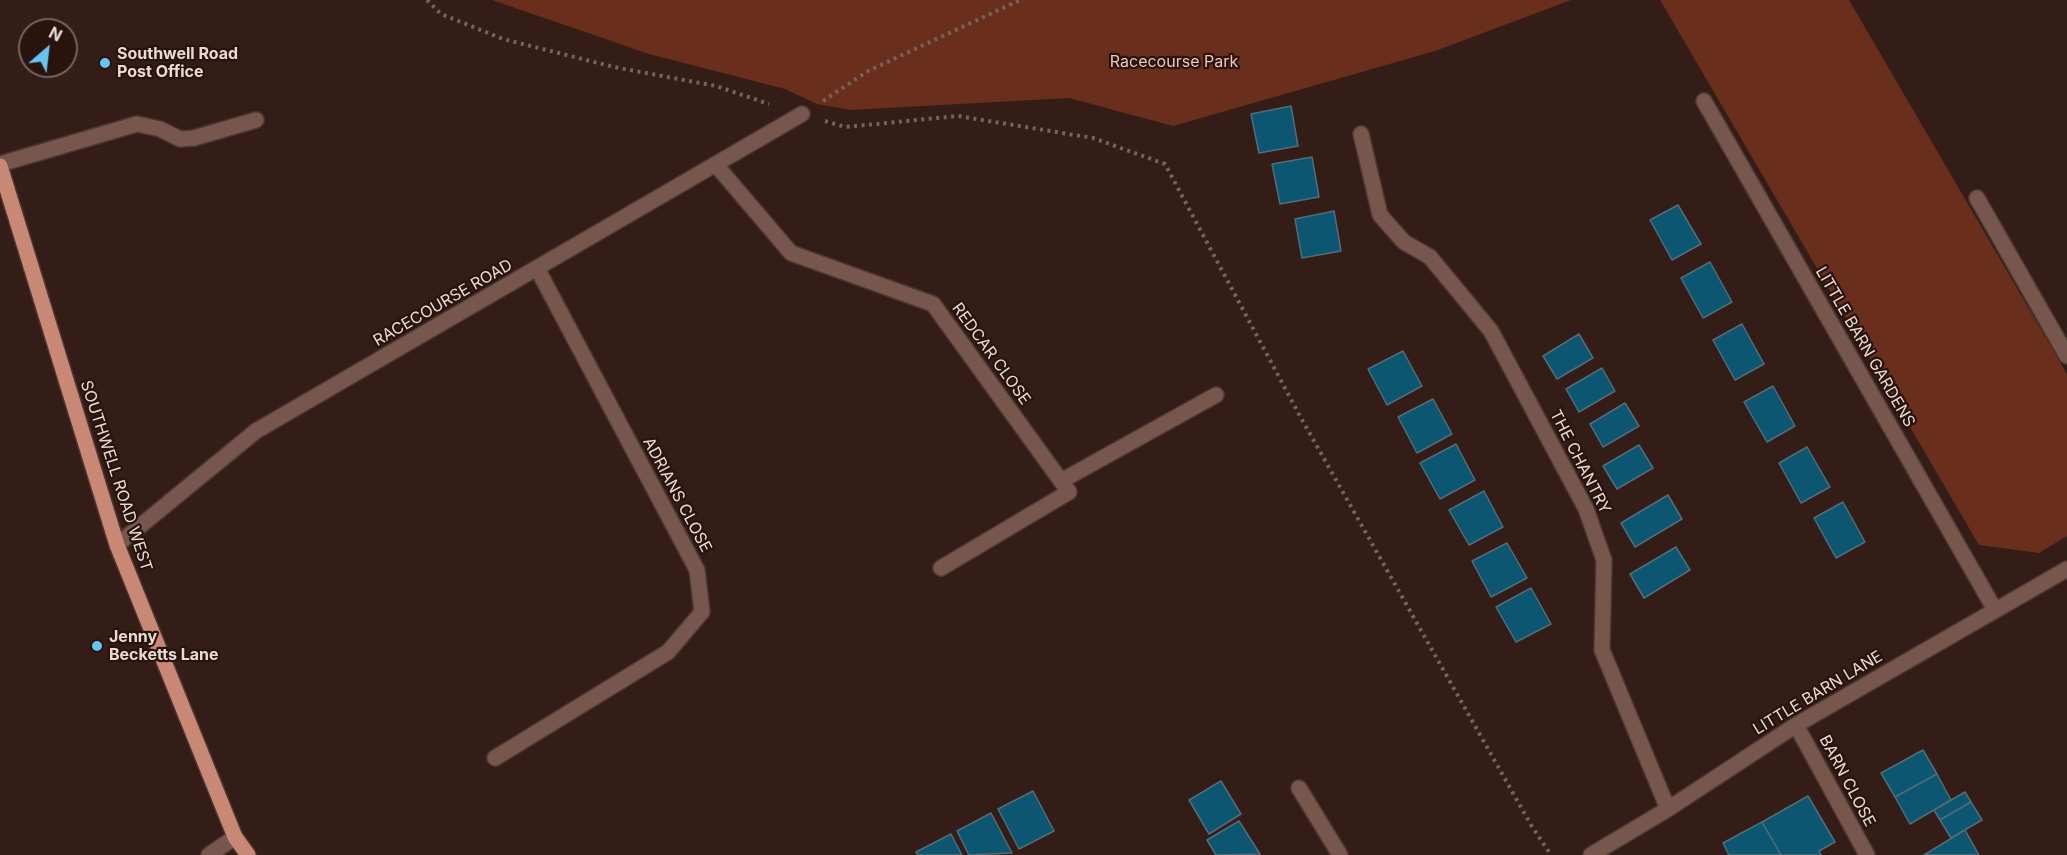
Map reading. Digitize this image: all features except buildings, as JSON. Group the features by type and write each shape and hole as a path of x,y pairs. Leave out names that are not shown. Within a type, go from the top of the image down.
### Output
{"main road":[{"name":"SOUTHWELL ROAD WEST","path":"0,165 117,545 235,837 248,855"}],"street":[{"name":"LITTLE BARN GARDENS","path":"1704,101 1995,610"},
{"name":"RACECOURSE ROAD","path":"117,545 256,431 538,270 802,114"},
{"path":"0,165 137,124 160,129 180,139 194,138 256,120"},
{"name":"THE CHANTRY","path":"1361,134 1380,215 1404,242 1430,257 1491,331 1586,509 1604,560 1602,650 1668,809"},
{"name":"REDCAR CLOSE","path":"716,165 791,253 933,304 1061,481"},
{"path":"1977,198 2067,356"},
{"name":"ADRIANS CLOSE","path":"495,758 668,652 702,612 697,570 538,270"},
{"path":"941,568 1069,492 1061,481 1216,395"},
{"name":"LITTLE BARN LANE","path":"1590,855 1668,809 1796,725 2066,570"},
{"name":"BARN CLOSE","path":"1796,725 1867,855"},
{"path":"1299,788 1340,855"},
{"path":"209,855 235,837"}],"path":[{"path":"427,0 441,14 503,39 614,67 716,86 845,127 958,116 1093,138 1165,164 1307,429 1531,825 1551,855"},
{"path":"802,114 868,71 1020,0"}],"green space":[{"name":"Racecourse Park","path":"492,0 1571,0 1435,51 1173,126 1069,98 850,110 817,104 785,89 649,54"},
{"path":"1660,0 1849,0 2067,374 2067,536 2039,553 1979,545"}],"place":[{"name":"Southwell Road Post Office","path":"105,63"},
{"name":"Jenny Becketts Lane","path":"97,646"}]}
